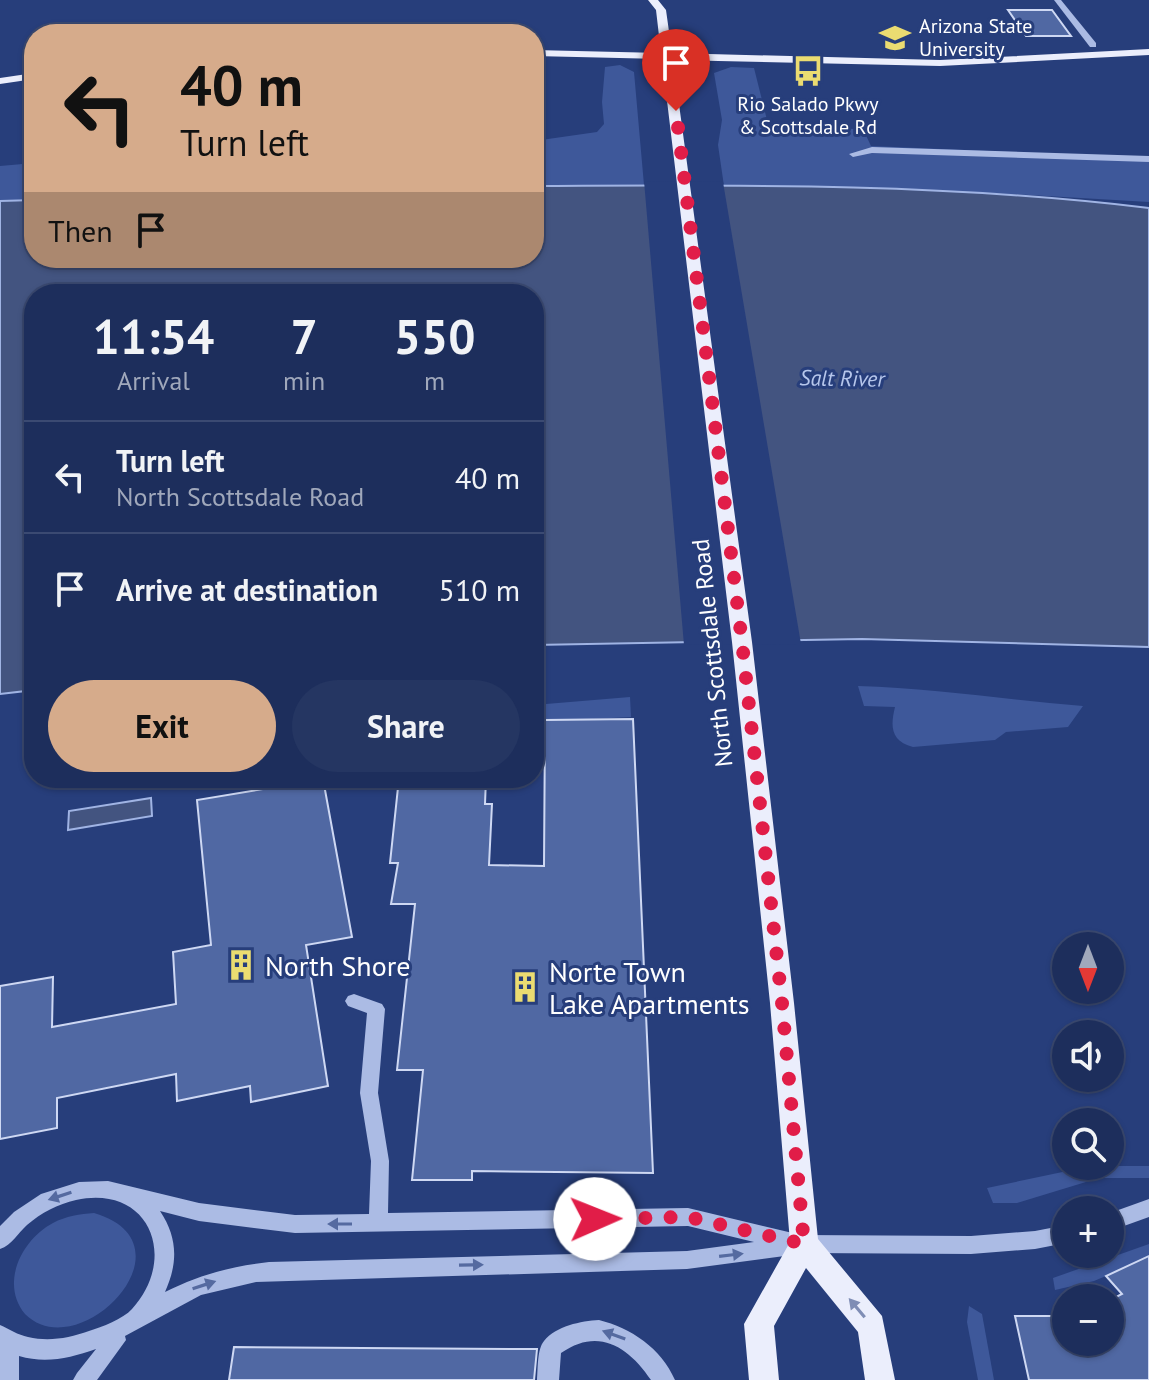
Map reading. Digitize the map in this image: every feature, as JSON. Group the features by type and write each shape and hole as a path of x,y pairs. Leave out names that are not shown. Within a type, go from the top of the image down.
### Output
{"main road":[{"path":"653,0 664,5"},
{"name":"North Scottsdale Road","path":"664,5 666,52 742,642 782,1003 804,1244"},
{"path":"544,53 935,52 1149,41"},
{"path":"544,44 940,63 1149,52"},
{"path":"0,81 24,77"},
{"path":"0,91 24,87"},
{"path":"764,1380 759,1324 804,1244 872,1326 880,1380"}],"street":[{"path":"1057,0 1093,45"},
{"path":"853,154 872,150 1149,159"},
{"path":"354,1001 376,1009 369,1093 380,1161 378,1224"},
{"path":"0,1240 21,1218 48,1200 79,1191 108,1190 199,1212 295,1224 688,1217 804,1244"},
{"path":"84,1380 158,1287 167,1252 162,1230 151,1212 135,1198"},
{"path":"1124,1217 1149,1208"},
{"path":"4,1340 34,1355 64,1356 94,1348 197,1286 270,1270 691,1260 804,1244 1006,1242 1052,1236"},
{"path":"548,1380 551,1348 563,1338 586,1330 604,1330 625,1338 652,1362 664,1380"},
{"path":"4,1340 8,1380"}],"shaded area":[{"path":"620,65 634,72 644,185 544,186 544,140 597,132 604,124 605,67"},
{"path":"731,67 754,68 769,128 863,129 871,146 1149,158 1149,202 993,193 724,186 718,145 722,120 714,73"},
{"path":"24,164 24,200 0,201 0,166"},
{"path":"858,686 1083,706 1068,727 1006,732 995,740 913,747 896,737 893,721 895,707 864,706"},
{"path":"630,697 631,717 544,721 544,704"},
{"path":"1124,1166 1149,1166 1149,1178 1124,1178"},
{"path":"1052,1174 1052,1180 1092,1180 1017,1203 993,1203 987,1188"},
{"path":"94,1213 123,1228 135,1249 133,1273 119,1295 98,1314 73,1325 48,1326 25,1314 14,1290 14,1277 23,1251 53,1223"},
{"path":"1149,1244 1149,1258 1094,1281 1054,1284 1053,1278 1081,1268 1124,1268 1124,1253"},
{"path":"969,1306 982,1314 994,1380 978,1380 967,1322"}],"water":[{"name":"Salt River","path":"544,186 842,187 996,194 1149,208 1149,647 862,639 544,645 544,284 24,284 24,691 0,694 0,201 24,200 24,268 544,268"},
{"path":"151,798 152,816 68,830 69,811"}],"pier":[{"path":"644,181 723,182 801,644 684,645"}],"building":[{"path":"1008,10 1052,10 1071,36 1026,36"},
{"name":"Norte Town Lake Apartments","path":"633,719 653,1173 472,1171 472,1180 412,1180 423,1070 397,1070 415,904 391,904 398,863 390,863 398,788 486,788 485,804 492,804 489,865 544,866 545,720"},
{"name":"North Shore","path":"269,788 325,788 352,937 306,945 328,1086 251,1102 250,1086 177,1101 176,1074 57,1098 57,1128 0,1139 0,986 53,977 52,1027 176,1004 173,952 211,945 197,800"},
{"path":"1149,1256 1149,1380 1029,1380 1015,1316 1052,1316 1052,1356 1124,1356 1124,1284 1113,1284 1106,1276"},
{"path":"234,1347 537,1349 534,1380 229,1380"}],"place":[{"name":"Arizona State University","path":"895,38"},
{"name":"Rio Salado Pkwy & Scottsdale Rd","path":"808,71"},
{"name":"North Shore","path":"241,965"},
{"name":"Norte Town Lake Apartments","path":"525,987"}],"route":[{"path":"595,1219 688,1217 804,1244 782,1003 742,642 676,111"}]}
